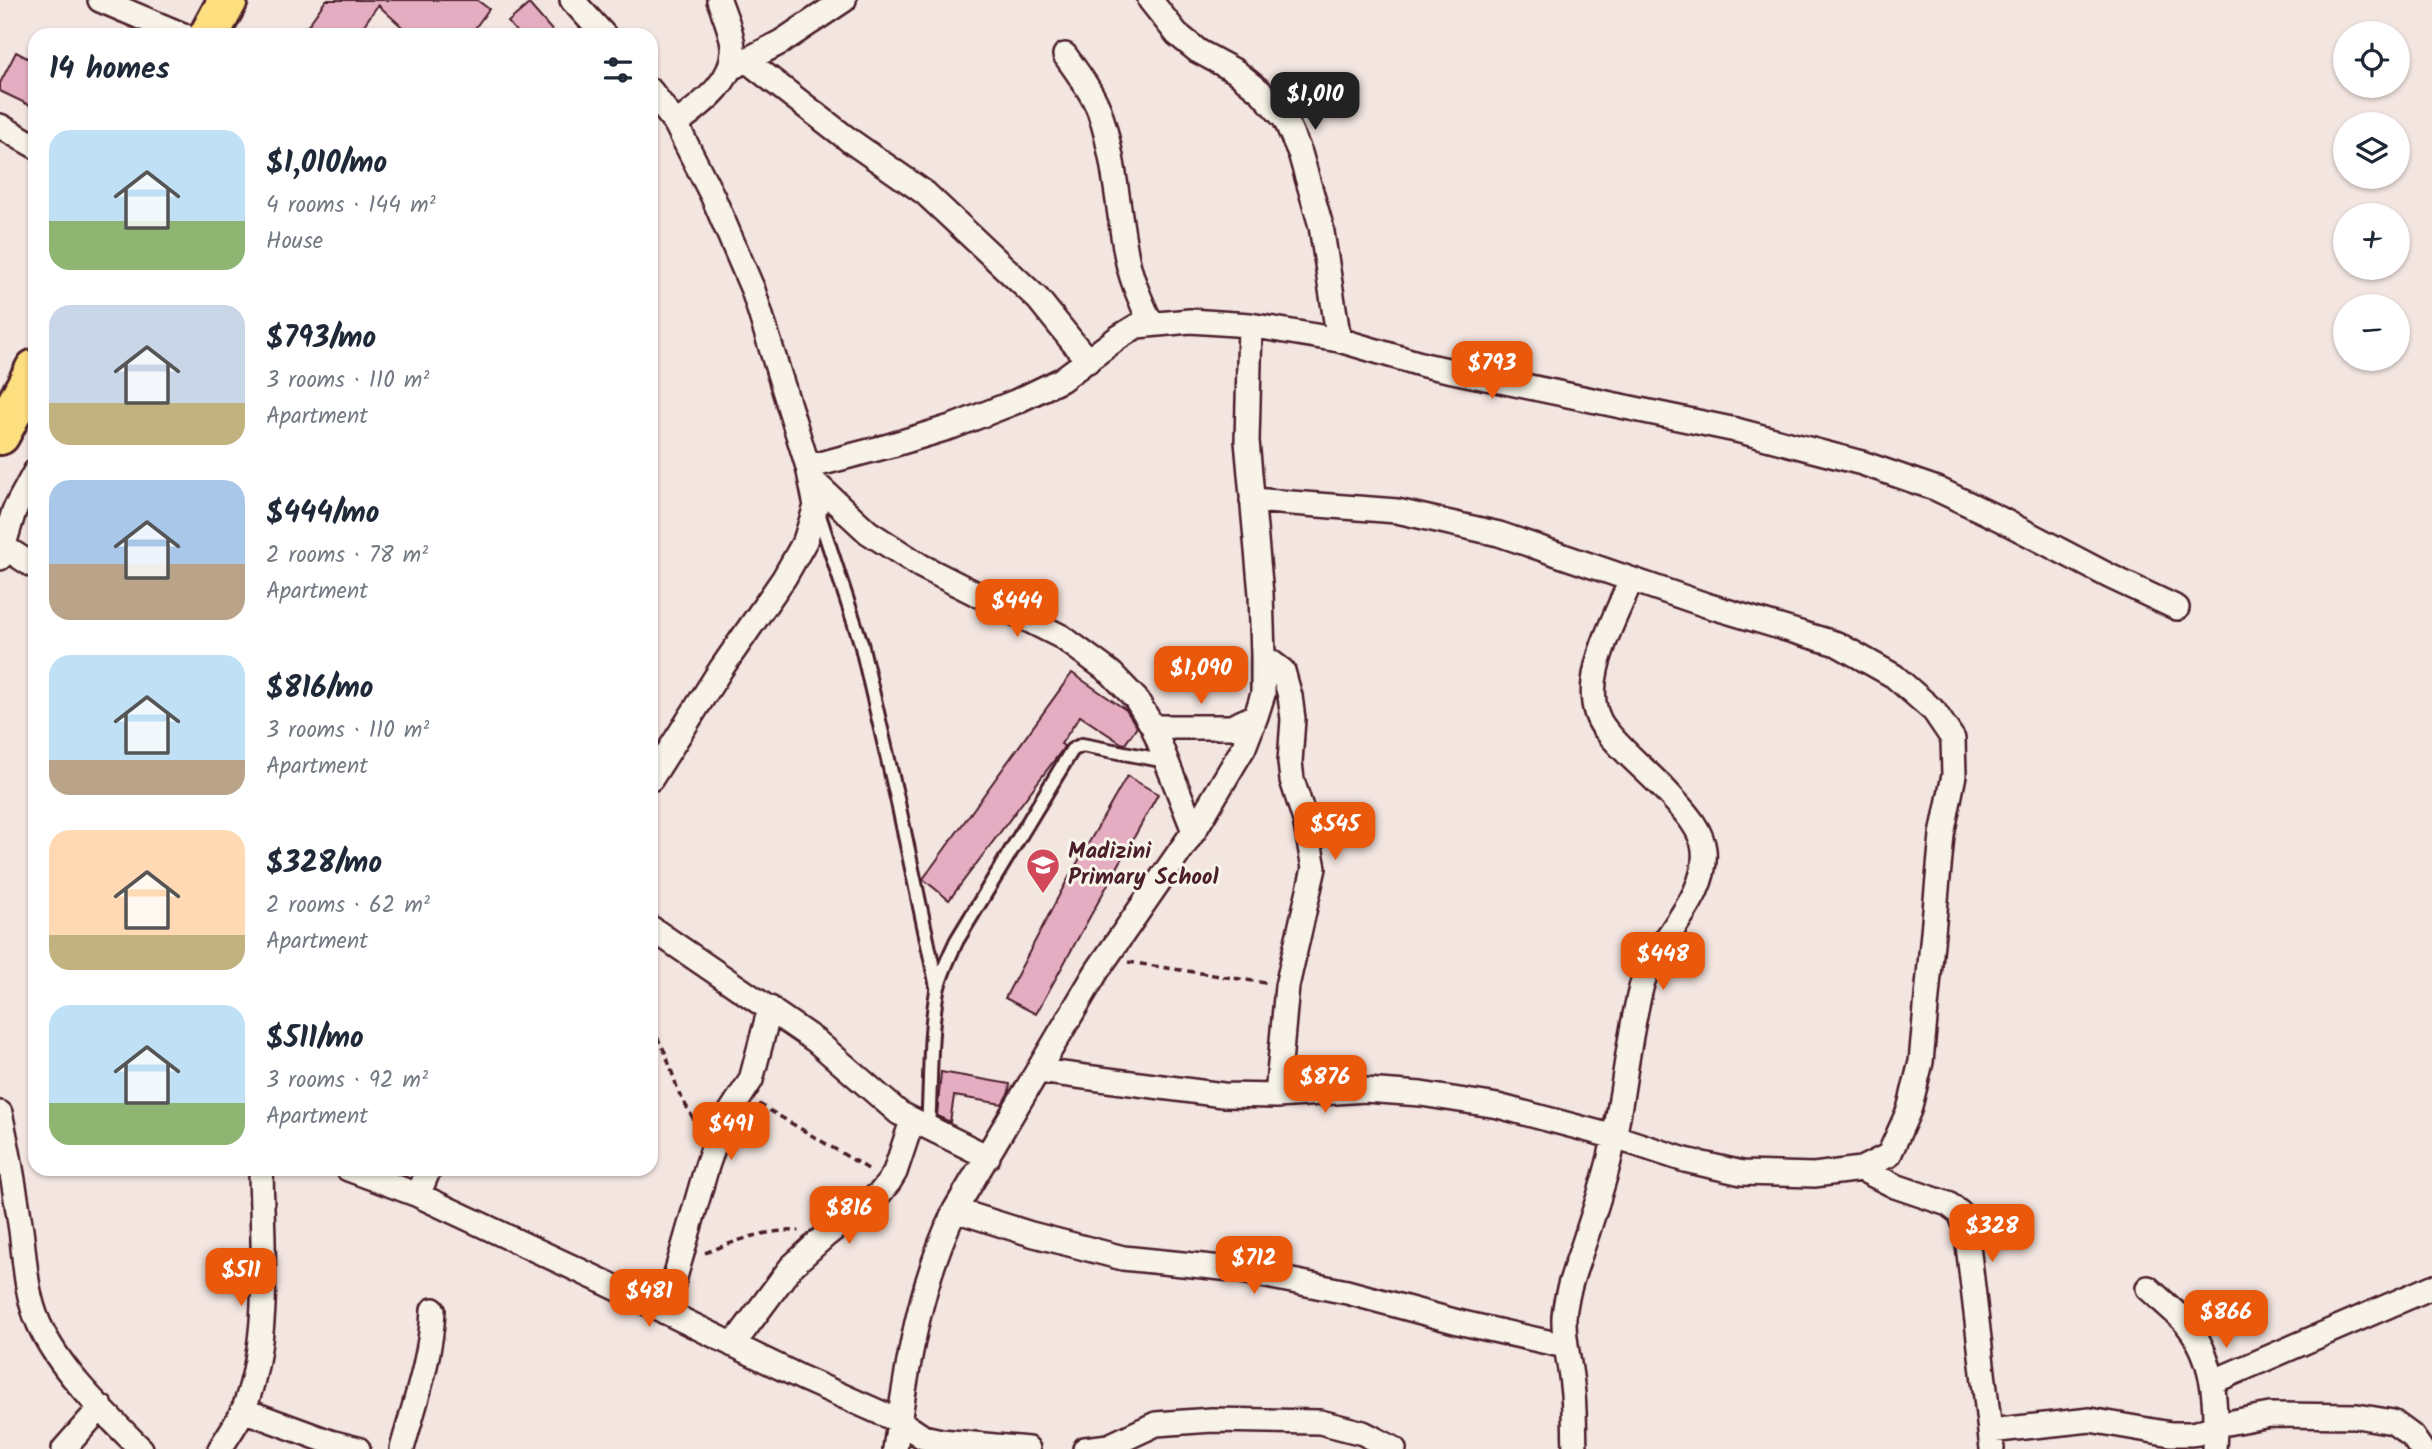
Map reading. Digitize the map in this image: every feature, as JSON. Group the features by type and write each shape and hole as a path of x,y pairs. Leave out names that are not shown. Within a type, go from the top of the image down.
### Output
{"highway":[{"path":"213,28 228,0"},
{"path":"0,435 28,382"}],"street":[{"path":"100,0 166,28"},
{"path":"572,0 598,28"},
{"path":"719,0 737,64 925,193 1038,299 1088,361"},
{"path":"676,124 717,89 737,64 781,42 844,0"},
{"path":"1150,0 1177,34 1198,51 1235,71 1261,92 1285,119 1300,153 1321,226 1339,341"},
{"path":"1065,55 1090,90 1098,109 1114,167 1126,255 1151,324"},
{"path":"658,100 676,124 713,197 753,290 810,473 816,506 805,541 784,578 721,668 658,768"},
{"path":"0,126 28,142"},
{"path":"810,473 954,426 1015,402 1061,380 1137,327 1190,321 1250,325 1339,341 1424,365 1736,430 1862,463 1949,495 2177,608"},
{"path":"895,1449 914,1333 929,1271 955,1210 1106,958 1194,831 1244,747 1263,694 1261,594 1247,440 1250,325"},
{"path":"810,473 868,532 921,566 1062,637 1111,673 1136,699 1153,727 1194,831"},
{"path":"28,486 15,511 2,552 28,565"},
{"path":"1039,1071 1223,1095 1277,1096 1365,1090 1421,1094 1497,1106 1615,1137 1685,1160 1742,1173 1814,1175 1861,1169 1889,1155 1909,1110 1922,1062 1942,835 1954,775 1953,739 1934,711 1894,676 1837,644 1706,606 1499,534 1397,511 1252,500"},
{"path":"1575,1449 1572,1384 1564,1346 1564,1315 1615,1137 1641,986 1700,878 1704,849 1692,820 1660,783 1603,728 1593,707 1592,683 1600,656 1631,580"},
{"path":"1263,656 1283,671 1290,696 1293,719 1290,762 1292,780 1308,833 1314,868 1287,986 1277,1096"},
{"path":"1153,727 1231,727 1256,716"},
{"path":"658,933 816,1041 890,1106 920,1124 988,1157"},
{"path":"665,1312 705,1170 729,1114 751,1080 770,1008"},
{"path":"0,1113 12,1165 28,1282 37,1321 48,1343 71,1375 141,1449"},
{"path":"733,1345 791,1267 888,1184 920,1124"},
{"path":"1861,1169 1895,1186 1948,1204 1960,1213 1966,1228 1991,1440 2090,1420 2171,1434 2190,1434 2216,1425 2270,1415 2357,1416 2393,1422 2412,1436 2421,1449"},
{"path":"220,1449 243,1410 260,1350 263,1315 261,1176"},
{"path":"367,1176 418,1195 900,1421 923,1437 1028,1449"},
{"path":"418,1195 426,1176"},
{"path":"955,1210 1052,1240 1123,1258 1245,1271 1347,1292 1458,1322 1564,1346"},
{"path":"2212,1382 2432,1286"},
{"path":"2148,1288 2185,1322 2202,1346 2212,1382 2216,1425 2214,1449"},
{"path":"402,1449 428,1360 433,1310"},
{"path":"64,1449 101,1406"},
{"path":"243,1410 330,1442 358,1449"},
{"path":"1085,1449 1111,1448 1156,1424 1213,1420 1320,1422 1363,1433 1394,1449"}],"lane":[{"path":"816,506 860,642 897,798 937,989"},
{"path":"920,1124 937,989 944,967 957,940 1072,750 1082,745 1166,761"}],"path":[{"path":"1106,958 1287,986"},
{"path":"658,1038 666,1052 679,1093 699,1128 705,1170"},
{"path":"743,1094 853,1158 888,1184"},
{"path":"680,1260 768,1232 796,1230 829,1234"}],"building":[{"path":"326,0 477,0 489,9 475,28 403,28 378,5 362,28 307,27"},
{"path":"529,4 550,28 513,28 508,22"},
{"path":"16,52 28,58 28,105 0,91 0,83"},
{"path":"1072,673 1126,710 1137,727 1125,744 1080,716 1061,744 1064,746 1062,750 949,900 923,879"},
{"path":"1127,776 1158,794 1036,1014 1005,998 1064,886"},
{"path":"941,1072 1010,1084 1009,1092 1002,1104 954,1096 950,1122 937,1116"}],"place":[{"name":"Madizini Primary School","path":"1043,895"}]}
